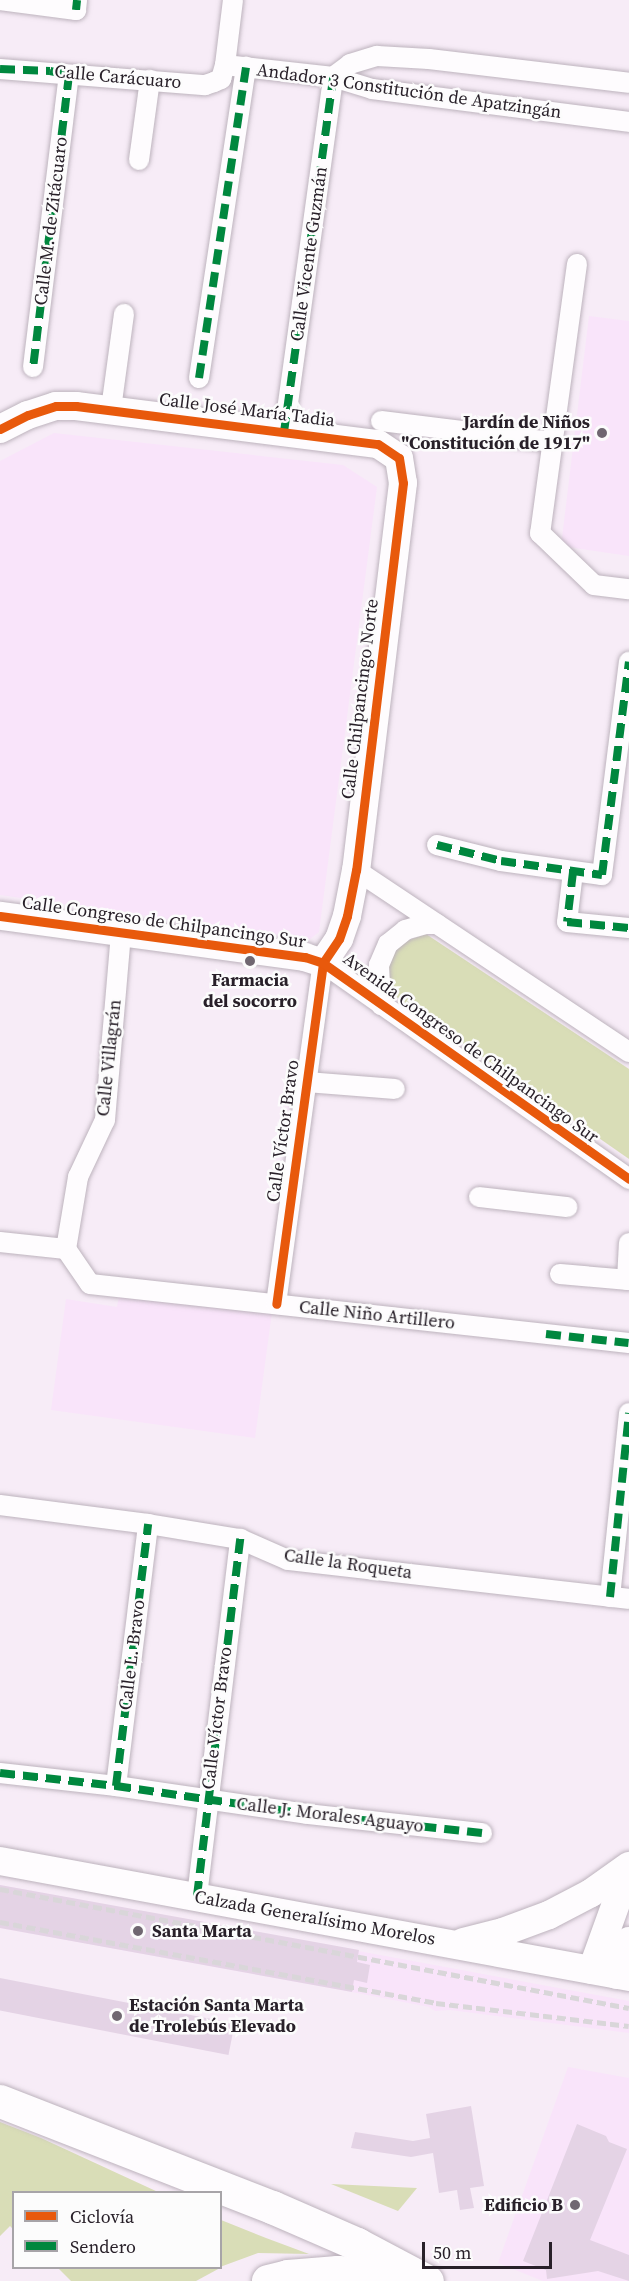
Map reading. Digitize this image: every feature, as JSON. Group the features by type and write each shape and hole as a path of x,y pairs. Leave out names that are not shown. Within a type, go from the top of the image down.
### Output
{"highway":[{"path":"0,2101 272,2207 357,2244 427,2281"}],"main road":[{"path":"268,2281 288,2276 338,2272 384,2274 422,2281"}],"street":[{"path":"0,0 76,5"},
{"path":"225,65 233,0"},
{"path":"333,77 350,64 377,56 429,59 629,83"},
{"name":"Andador 3 Constitución de Apatzingán","path":"225,65 333,77 372,89 629,122"},
{"name":"Calle Carácuaro","path":"0,69 50,71 69,75 205,85 221,79 225,65"},
{"path":"199,378 246,68"},
{"name":"Calle M. de Zitácuaro","path":"33,367 69,75"},
{"name":"Calle Vicente Guzmán","path":"284,432 333,77"},
{"path":"139,160 150,80"},
{"path":"577,264 540,533 594,585 629,590"},
{"path":"111,409 124,314"},
{"name":"Calle José María Tadia","path":"0,429 28,415 56,406 111,409 284,432 380,433 551,442"},
{"name":"Calle Chilpancingo Norte","path":"323,963 339,939 348,916 356,870 403,483 399,458 380,433"},
{"path":"437,845 501,861 602,875 629,662"},
{"path":"356,870 629,1052"},
{"path":"573,872 567,922 629,928"},
{"name":"Calle Congreso de Chilpancingo Sur","path":"0,916 305,957 323,963"},
{"path":"381,1005 379,965 388,944 405,930 426,924 437,924"},
{"name":"Calle Villagrán","path":"66,1249 78,1177 105,1120 121,932"},
{"name":"Avenida Congreso de Chilpancingo Sur","path":"323,963 629,1179"},
{"name":"Calle Víctor Bravo","path":"276,1304 323,963"},
{"path":"307,1082 396,1089"},
{"path":"479,1197 567,1207"},
{"path":"0,1242 66,1249"},
{"path":"560,1274 628,1280 629,1243"},
{"name":"Calle Niño Artillero","path":"66,1249 90,1284 629,1342"},
{"path":"620,1598 629,1413"},
{"name":"Calle la Roqueta","path":"0,1505 148,1524 240,1539 288,1560 620,1598"},
{"name":"Calle L. Bravo","path":"116,1786 148,1524"},
{"name":"Calle Víctor Bravo","path":"197,1896 240,1539"},
{"name":"Calle J. Morales Aguayo","path":"0,1773 116,1786 318,1815 482,1833"},
{"name":"Calzada Generalísimo Morelos","path":"0,1861 455,1943 613,1974"},
{"path":"455,1943 503,1932 549,1915 591,1893 629,1867"},
{"path":"613,1974 629,1867"},
{"path":"613,1974 629,1941"}],"shaded area":[{"name":"Jardín de Niños \"Constitución de 1917\"","path":"589,316 629,321 629,556 561,546"},
{"path":"54,433 343,465 377,487 319,932 310,939 0,895 0,461"},
{"path":"120,1292 272,1312 255,1438 51,1410 66,1299 117,1307"},
{"path":"0,1885 629,2001 629,2033 450,2010 435,2011 429,2007 352,1992 0,1928"},
{"path":"568,2067 629,2078 629,2281 543,2281 498,2263"}],"green space":[{"path":"426,934 629,1069 629,1159 385,989 390,947"},
{"path":"0,2122 41,2138 156,2191 12,2191 12,2228 10,2226 0,2236"},
{"path":"331,2184 417,2188 398,2211"},
{"path":"222,2220 309,2254 258,2253 222,2266"},
{"path":"59,2269 218,2269 196,2281 71,2281"}],"building":[{"path":"0,1885 359,1950 357,1962 370,1965 367,1983 354,1980 352,1992 0,1928"},
{"name":"Estación Santa Marta de Trolebús Elevado","path":"0,1978 235,2024 229,2055 0,2011"},
{"path":"471,2106 484,2186 470,2188 474,2208 460,2210 457,2190 439,2193 433,2153 411,2157 351,2148 355,2132 413,2141 430,2138 426,2114"},
{"name":"Edificio B","path":"577,2124 606,2136 609,2142 627,2149 590,2240 629,2255 629,2281 598,2271 547,2279 546,2270 523,2261"}],"railway":[{"path":"0,1889 629,2008"},
{"path":"0,1922 436,2003 629,2026"}],"marked path":[{"path":"76,10 77,0"},
{"path":"199,378 246,67"},
{"path":"0,69 50,71 69,75 33,367"},
{"path":"284,432 333,77"},
{"path":"437,845 501,861 602,875 629,662"},
{"path":"573,872 567,922 629,928"},
{"path":"546,1334 629,1343"},
{"path":"610,1597 629,1413"},
{"path":"116,1786 148,1524"},
{"path":"197,1896 240,1539"},
{"path":"0,1773 116,1786 307,1814 482,1833"}],"cycle path":[{"path":"0,429 28,415 56,406 76,406 378,444 399,458 403,483 356,870 347,916 339,939 323,963 276,1304"},
{"path":"0,916 305,957 323,963 629,1179"}],"place":[{"name":"Jardín de Niños \"Constitución de 1917\"","path":"602,433"},
{"name":"Farmacia del socorro","path":"250,961"},
{"name":"Santa Marta","path":"138,1931"},
{"name":"Estación Santa Marta de Trolebús Elevado","path":"117,2016"},
{"name":"Edificio B","path":"575,2205"}]}
